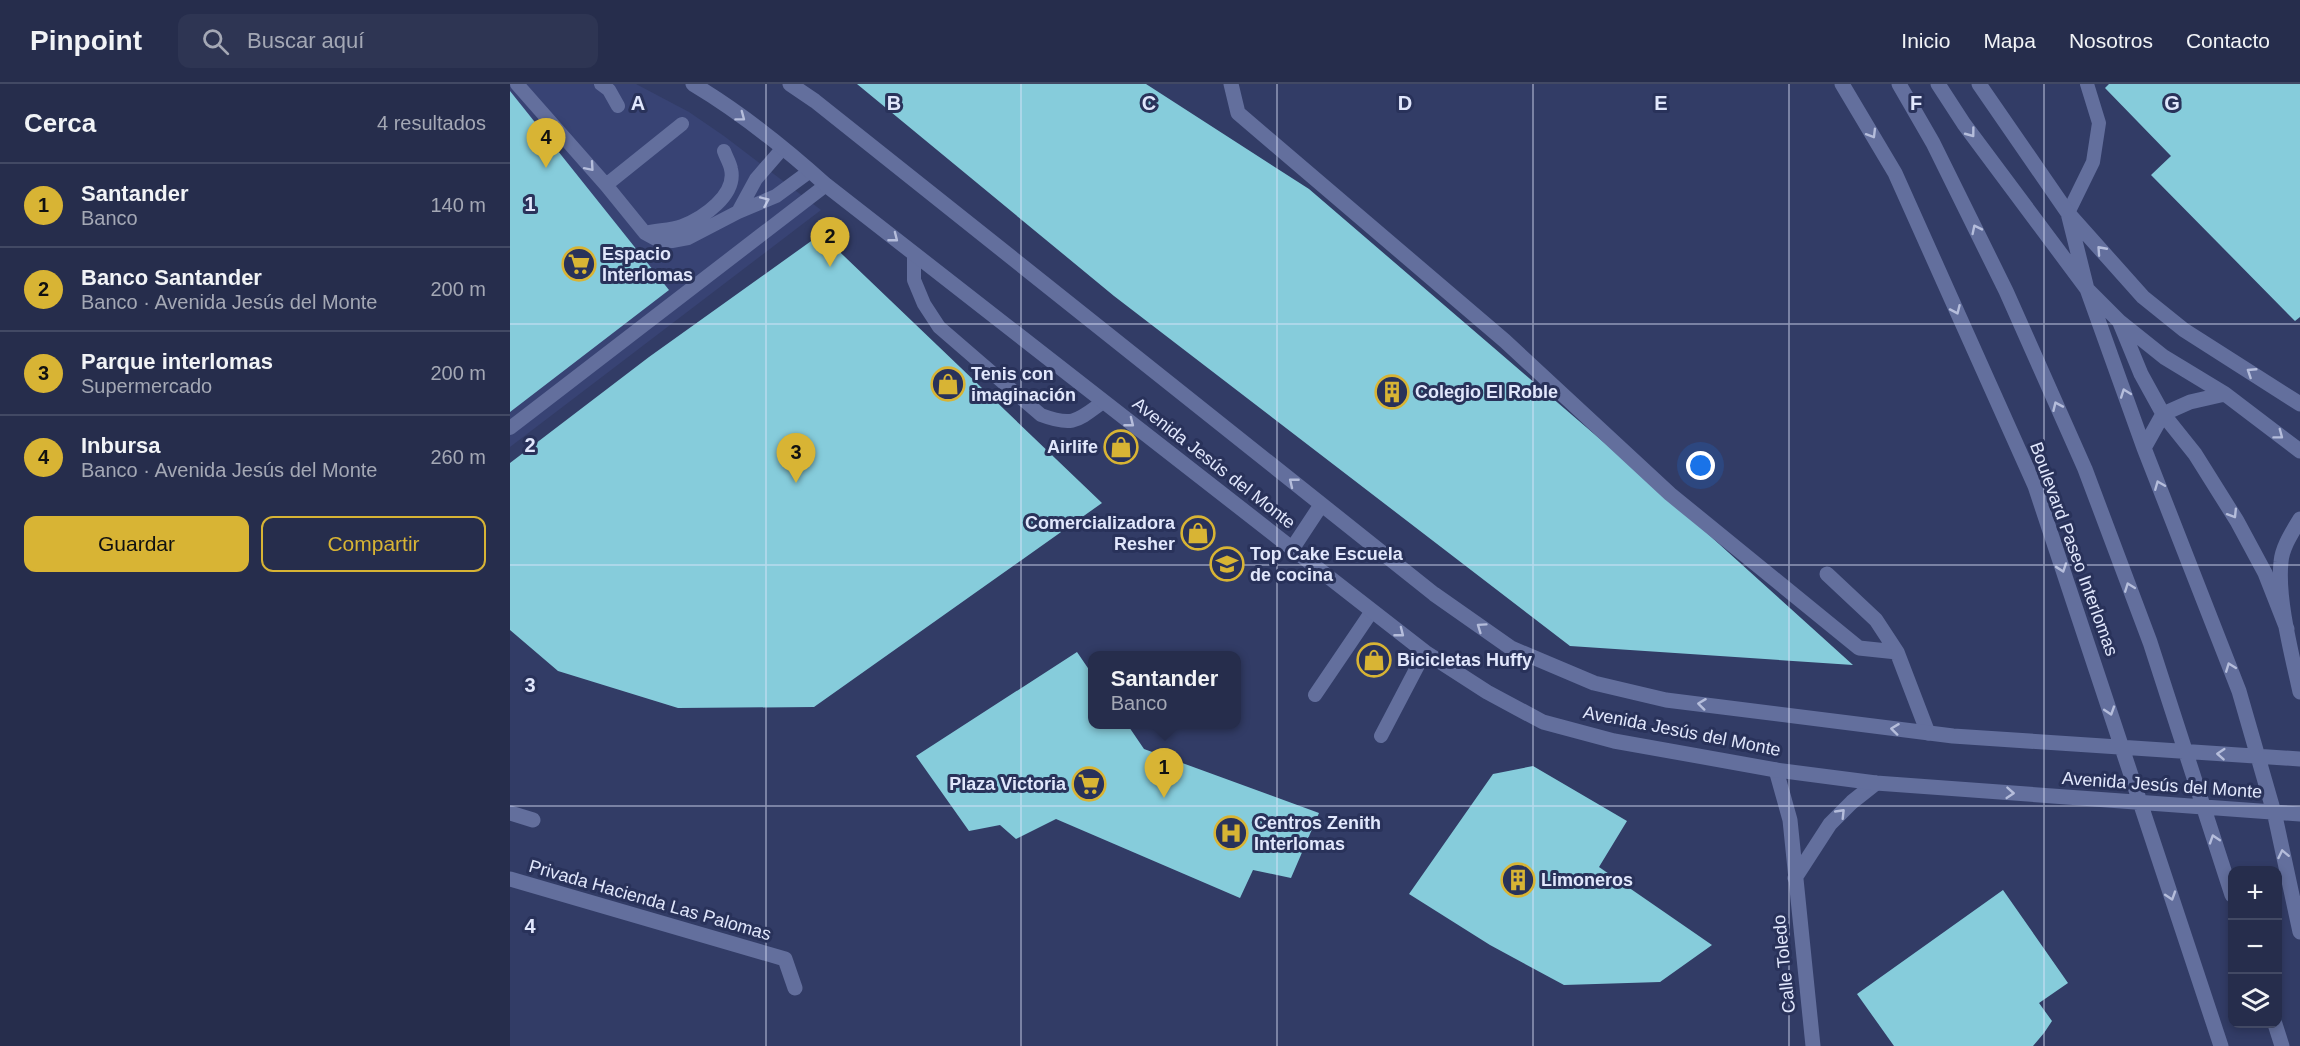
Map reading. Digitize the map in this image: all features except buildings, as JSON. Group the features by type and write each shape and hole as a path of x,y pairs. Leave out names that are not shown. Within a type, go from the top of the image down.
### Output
{"main road":[{"name":"Avenida Jesús del Monte","path":"693,84 713,96 782,149 1425,652 1487,692 1543,722 1614,741 1776,770 1876,783 2300,814"},
{"name":"Avenida Jesús del Monte","path":"790,84 834,116 1434,594 1510,648 1594,683 1666,700 1953,736 2300,759"},
{"path":"1231,84 1238,113 1505,341 1670,494 1859,648 1897,652"},
{"name":"Boulevard Paseo Interlomas","path":"1842,84 1895,173 2035,486 2221,1046"},
{"name":"Boulevard Paseo Interlomas","path":"1899,84 1934,143 2006,291 2085,469 2150,642 2228,883"},
{"path":"1938,84 1964,124 2087,289 2119,321 2163,357 2225,394 2300,451"},
{"path":"1979,84 2068,213 2142,297 2184,330 2300,404"},
{"path":"2068,213 2087,289 2144,448 2239,691 2275,816 2300,932"},
{"path":"2119,321 2141,374 2163,414 2195,454 2237,521 2265,573 2287,630"},
{"path":"2144,448 2163,414 2190,402 2225,394"},
{"path":"1292,549 1321,505"},
{"path":"2300,519 2281,559 2287,630 2300,692"},
{"path":"1827,574 1876,620 1897,652 1928,733"},
{"name":"Calle Toledo","path":"1776,770 1790,820 1813,1046"},
{"path":"1795,878 1830,824 1876,783"},
{"path":"510,813 533,820"},
{"name":"Privada Hacienda Las Palomas","path":"510,879 785,960 795,988"},
{"path":"2277,1028 2282,1046"}],"lane":[{"path":"601,84 609,90 618,106"},
{"path":"2068,213 2093,162 2099,123 2086,84"},
{"path":"521,86 645,233 656,239 672,241 688,238 738,212 776,196 810,171"},
{"path":"606,185 682,124"},
{"path":"738,212 756,179 782,149"},
{"path":"645,233 682,226 722,200 731,183 731,170 724,151"},
{"path":"510,428 826,185"},
{"path":"914,254 914,280 924,304 939,327 1041,415 1061,423 1081,418 1103,402"},
{"path":"1315,695 1371,611"},
{"path":"1381,736 1425,652"}],"shaded area":[{"path":"510,84 636,84 689,112 821,210 510,447"}],"place":[{"name":"Inbursa","path":"546,168"},
{"name":"Espacio Interlomas","path":"579,264"},
{"name":"Banco Santander","path":"830,267"},
{"name":"Tenis con imaginación","path":"948,384"},
{"name":"Colegio El Roble","path":"1392,392"},
{"name":"Airlife","path":"1121,447"},
{"name":"Parque interlomas","path":"796,483"},
{"name":"Comercializadora Resher","path":"1198,533"},
{"name":"Top Cake Escuela de cocina","path":"1227,564"},
{"name":"Bicicletas Huffy","path":"1374,660"},
{"name":"Plaza Victoria","path":"1089,784"},
{"name":"Santander","path":"1164,798"},
{"name":"Centros Zenith Interlomas","path":"1231,833"},
{"name":"Limoneros","path":"1518,880"}]}
